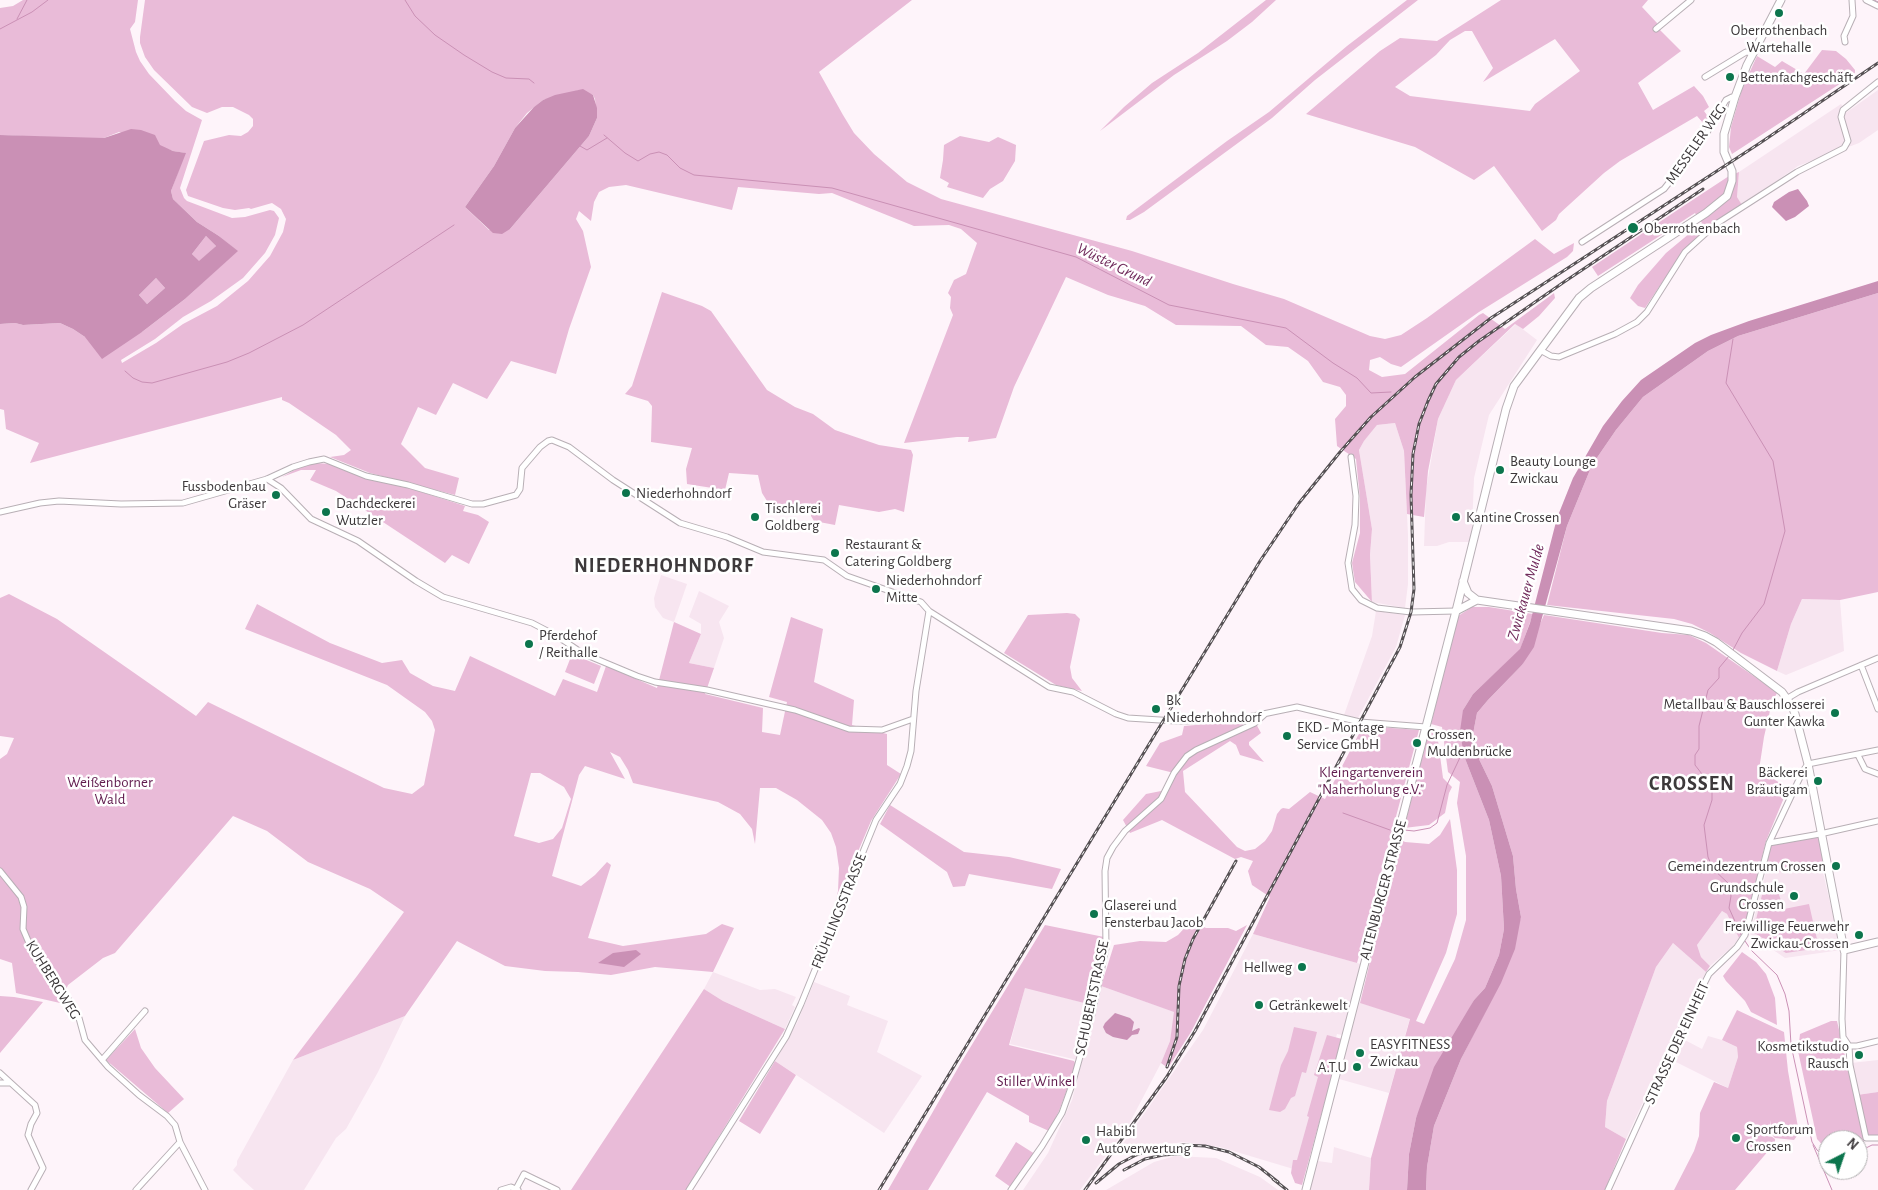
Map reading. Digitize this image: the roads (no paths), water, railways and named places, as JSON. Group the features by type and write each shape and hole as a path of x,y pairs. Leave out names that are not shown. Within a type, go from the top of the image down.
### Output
{"street":[{"path":"1656,29 1691,0"},
{"name":"ALTENBURGER STRASSE","path":"1306,1190 1514,386 1579,298 1706,213 1727,196 1731,187 1732,171 1724,152 1723,143 1735,97 1753,53 1781,0"},
{"path":"1845,42 1844,36 1853,16 1852,0"},
{"path":"1866,0 1878,6"},
{"path":"1705,77 1746,52 1753,53"},
{"path":"1540,350 1551,356 1559,357 1615,334 1637,322 1647,312 1685,252 1716,224 1797,172 1844,148 1848,141 1841,116 1843,110 1878,82"},
{"name":"MESSELER WEG","path":"1582,242 1664,189 1702,141 1726,100 1735,97"},
{"path":"0,512 53,501 145,505 183,503 267,479 293,467 324,460 366,476 408,484 472,504 483,504 516,495 520,489 522,468 540,446 552,440 569,447 613,480 680,523 727,537 763,552 824,560 847,576 921,602 928,611 1049,687 1073,692 1116,714 1128,718 1176,721 1234,720 1297,707 1360,722 1426,727"},
{"path":"1351,457 1356,496 1355,525 1348,563 1352,589 1361,600 1377,608 1411,612 1456,611 1477,600"},
{"path":"267,479 281,488 311,519 358,541 443,597 532,623 557,636 582,653 637,676 656,682 707,690 795,710 849,729 882,730 913,719"},
{"path":"1463,580 1468,593 1477,600 1691,631 1705,636 1716,642 1788,698 1795,714 1808,764 1820,834 1844,950 1843,1037 1849,1046 1850,1065 1866,1138 1878,1138"},
{"name":"FRÜHLINGSSTRASSE","path":"689,1190 786,1037 876,820 900,784 911,751 913,719 928,611"},
{"path":"1788,698 1878,658"},
{"path":"1860,665 1878,709"},
{"name":"SCHUBERTSTRASSE","path":"1011,1190 1042,1146 1062,1113 1072,1085 1092,1014 1106,948 1105,871 1107,858 1125,831 1161,799 1174,773 1187,756 1255,723 1265,714"},
{"path":"1808,764 1878,750"},
{"path":"1858,755 1865,769 1878,774"},
{"name":"STRASSE DER EINHEIT","path":"1608,1190 1679,1034 1709,974 1745,935 1769,843 1808,764"},
{"path":"1769,843 1878,821"},
{"name":"KUHBERGWEG","path":"0,871 21,897 24,907 23,929 36,957 53,983 67,997 79,1018 85,1040 102,1060 139,1095 167,1116 175,1125 180,1142 206,1190"},
{"path":"1844,950 1878,942"},
{"path":"102,1060 145,1011"},
{"path":"1849,1046 1878,1041"},
{"path":"0,1073 35,1105 37,1114 31,1124 28,1135 43,1168 31,1190"},
{"path":"0,1083 10,1083"},
{"path":"136,1190 180,1142"},
{"path":"501,1190 511,1187 517,1189 524,1174 557,1190"}],"waterway":[{"path":"17,19 27,0"},
{"path":"0,29 32,12 48,0"},
{"path":"405,0 415,16 435,35 464,55 506,78 529,79 534,83"},
{"path":"1874,0 1878,2"},
{"name":"Wüster Grund","path":"604,135 625,153 638,161 650,154 659,152 667,155 680,168 694,175 832,188 1076,257 1169,305 1286,328 1333,363 1357,378 1371,393 1391,392"},
{"path":"580,146 587,150 607,138"},
{"path":"125,371 133,378 142,382 152,383 227,362 249,353 303,325 454,225"},
{"path":"1733,339 1726,383 1773,461 1785,531 1764,604 1742,633 1733,650"},
{"path":"1729,656 1719,668 1719,678 1708,690 1699,726 1699,749 1695,755 1695,765 1712,787 1712,800 1704,825 1708,857 1713,869 1728,883 1731,896 1729,908 1742,937"},
{"path":"1404,830 1414,831 1430,828 1437,823 1447,785 1464,749"},
{"path":"1343,813 1390,830"},
{"path":"1745,941 1751,950 1777,975 1785,994 1789,1011 1791,1045 1812,1142 1818,1151"},
{"path":"1813,1145 1832,1190"},
{"path":"1868,1147 1878,1145"}],"railway":[{"path":"879,1190 1260,561 1299,503 1371,417 1415,377 1491,318 1760,143 1878,63"},
{"path":"1085,1190 1166,1078 1195,1031 1400,647 1411,612 1414,589 1411,495 1413,454 1419,424 1436,384 1459,357 1479,341 1703,189"},
{"path":"1167,1067 1177,1037 1179,986 1185,959 1193,939 1236,861"},
{"path":"1096,1183 1119,1164 1136,1155 1153,1149 1183,1145 1205,1146 1229,1152 1259,1167 1278,1182"},
{"path":"1124,1170 1145,1159 1163,1155 1190,1153"},
{"path":"1273,1179 1287,1190"}],"place":[{"name":"Oberrothenbach Wartehalle","path":"1779,13"},
{"name":"Bettenfachgeschäft","path":"1730,77"},
{"name":"Oberrothenbach","path":"1633,228"},
{"name":"Beauty Lounge Zwickau","path":"1500,470"},
{"name":"Niederhohndorf","path":"626,493"},
{"name":"Fussbodenbau Gräser","path":"276,495"},
{"name":"Dachdeckerei Wutzler","path":"326,512"},
{"name":"Tischlerei Goldberg","path":"755,517"},
{"name":"Kantine Crossen","path":"1456,517"},
{"name":"Restaurant & Catering Goldberg","path":"835,553"},
{"name":"Niederhohndorf Mitte","path":"876,589"},
{"name":"Pferdehof / Reithalle","path":"529,644"},
{"name":"Bk Niederhohndorf","path":"1156,709"},
{"name":"Metallbau & Bauschlosserei Gunter Kawka","path":"1835,713"},
{"name":"EKD - Montage Service GmbH","path":"1287,736"},
{"name":"Crossen, Muldenbrücke","path":"1417,743"},
{"name":"Bäckerei Bräutigam","path":"1818,781"},
{"name":"Gemeindezentrum Crossen","path":"1836,866"},
{"name":"Grundschule Crossen","path":"1794,896"},
{"name":"Glaserei und Fensterbau Jacob","path":"1094,914"},
{"name":"Freiwillige Feuerwehr Zwickau-Crossen","path":"1859,935"},
{"name":"Hellweg","path":"1302,967"},
{"name":"Getränkewelt","path":"1259,1005"},
{"name":"EASYFITNESS Zwickau","path":"1360,1053"},
{"name":"Kosmetikstudio Rausch","path":"1859,1055"},
{"name":"A.T.U","path":"1357,1067"},
{"name":"Sportforum Crossen","path":"1736,1138"},
{"name":"Habibi Autoverwertung","path":"1086,1140"}],"district":[{"name":"NIEDERHOHNDORF","path":"664,566"},
{"name":"CROSSEN","path":"1692,784"}],"water label":[{"name":"Zwickauer Mulde","path":"1526,592"}],"park label":[{"name":"Kleingartenverein \"Naherholung e.V.\"","path":"1371,780"},
{"name":"Weißenborner Wald","path":"110,790"},
{"name":"Stiller Winkel","path":"1036,1081"}]}
